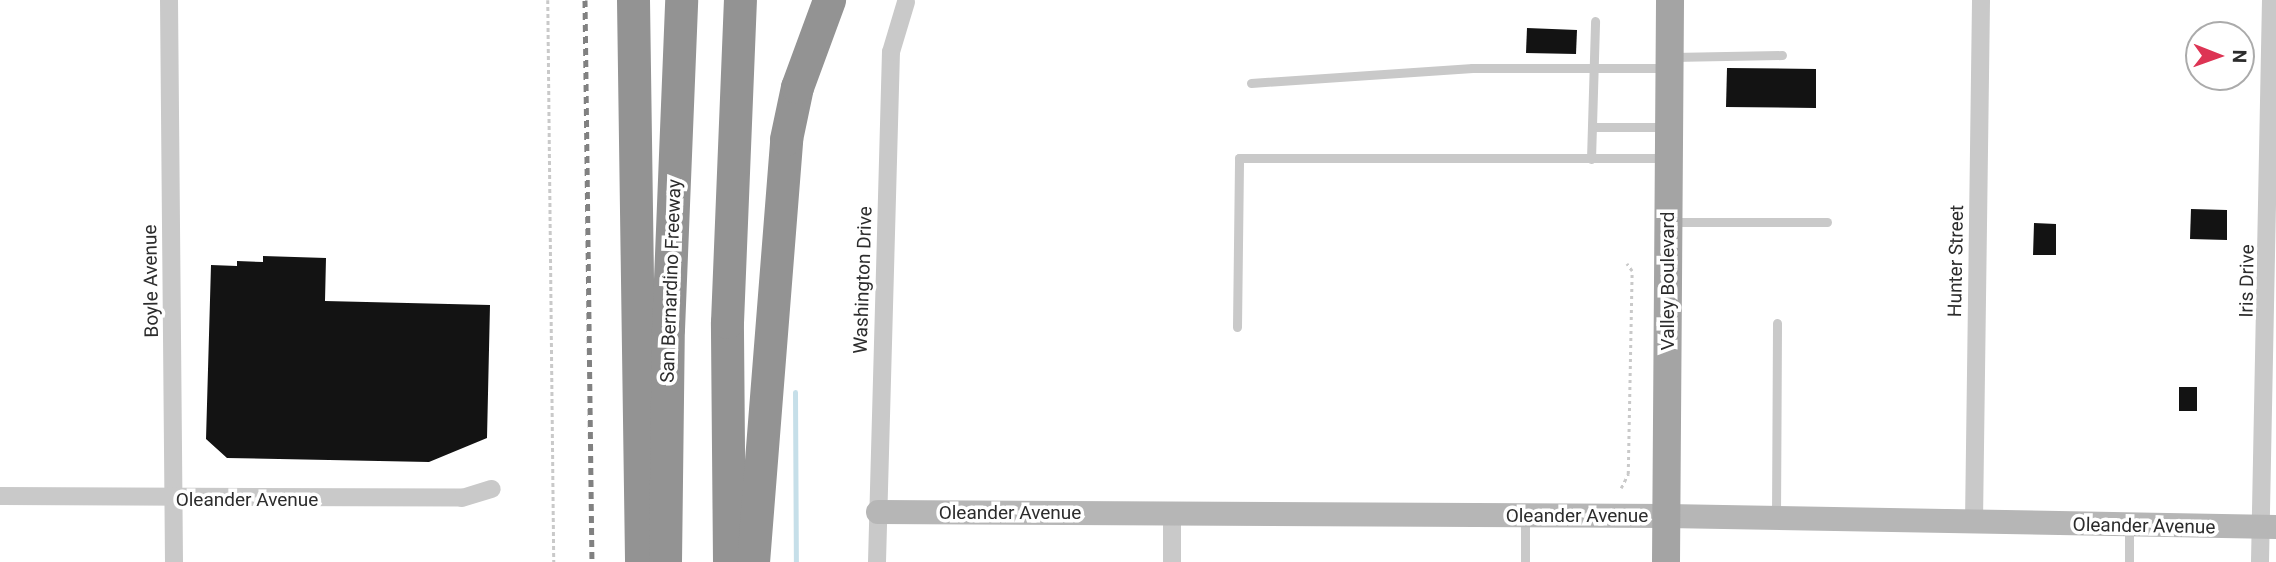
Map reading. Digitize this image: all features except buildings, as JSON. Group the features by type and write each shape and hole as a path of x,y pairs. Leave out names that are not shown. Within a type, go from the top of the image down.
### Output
{"highway":[{"path":"633,0 641,562"},
{"name":"San Bernardino Freeway","path":"665,562 668,329 681,0"},
{"path":"729,562 727,322 740,0"},
{"path":"753,562 786,139 797,87 829,0"}],"main road":[{"name":"Valley Boulevard","path":"1666,562 1670,0"}],"street":[{"name":"Boyle Avenue","path":"169,0 174,562"},
{"name":"Hunter Street","path":"1974,522 1980,0"},
{"name":"Iris Drive","path":"2260,562 2269,527 2273,131 2271,0"},
{"name":"Washington Drive","path":"877,562 891,52 906,2"},
{"name":"Oleander Avenue","path":"0,496 175,500 462,498 492,489"},
{"name":"Oleander Avenue","path":"878,512 1667,516 2269,527"},
{"path":"1172,513 1172,562"}],"lane":[{"path":"1591,159 1595,21"},
{"path":"1251,83 1472,68 1595,68 1782,55"},
{"path":"1592,127 1670,127"},
{"path":"1237,327 1239,158 1669,158"},
{"path":"1669,222 1827,222"},
{"path":"1776,519 1777,323"},
{"path":"1525,516 1525,562"},
{"path":"2129,526 2129,562"}],"path":[{"path":"548,0 554,562"},
{"path":"1621,488 1628,474 1632,271 1627,264"}],"waterway":[{"path":"795,392 796,562"}],"railway":[{"path":"585,0 592,562"}]}
